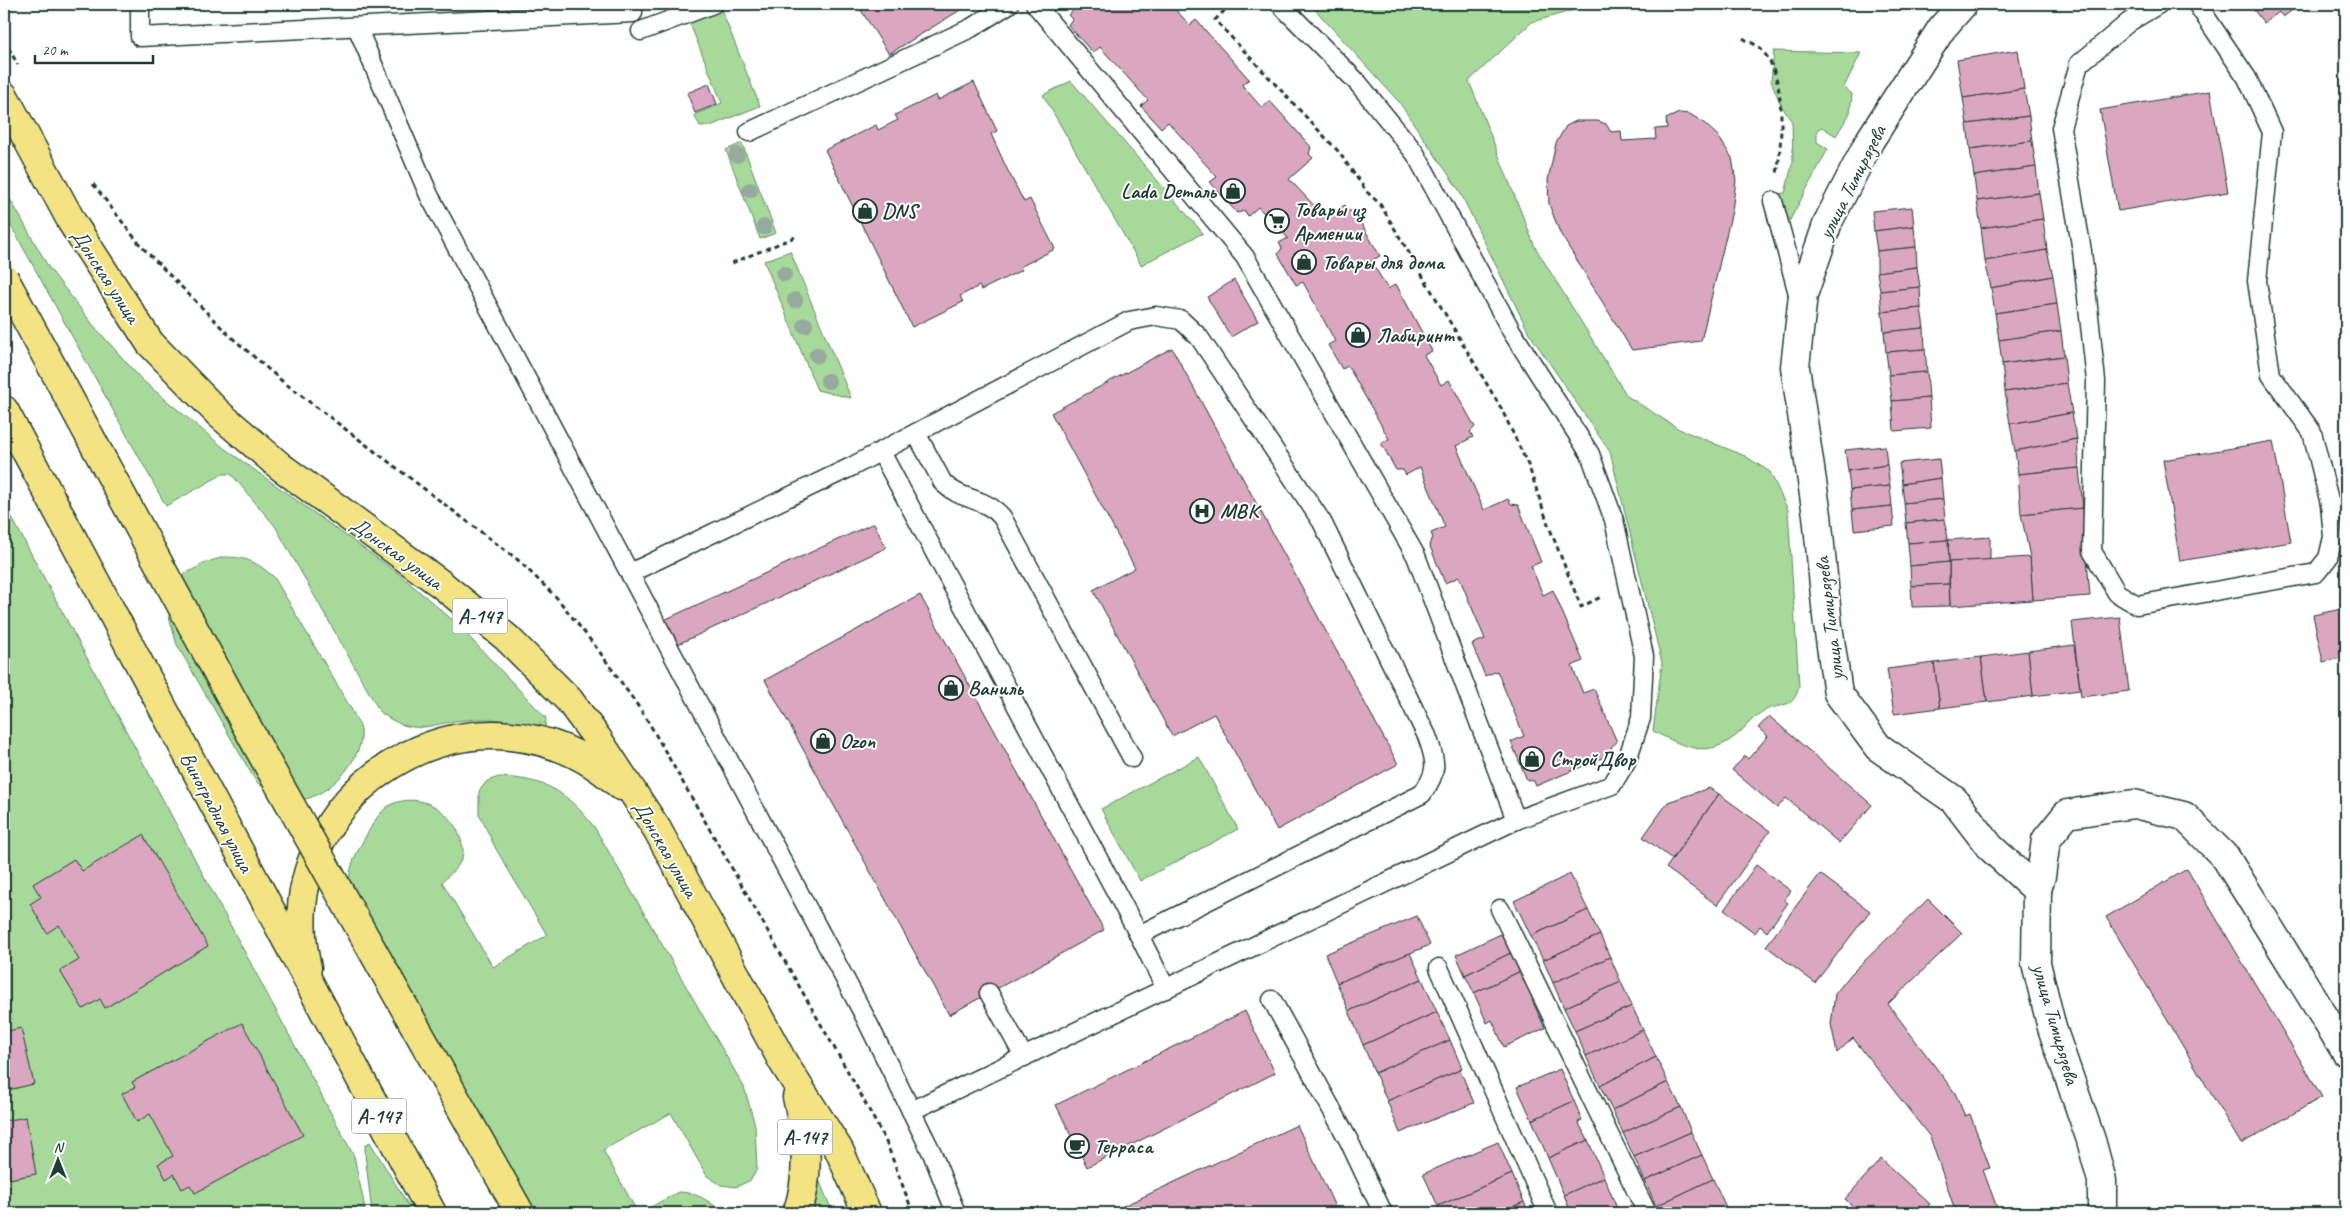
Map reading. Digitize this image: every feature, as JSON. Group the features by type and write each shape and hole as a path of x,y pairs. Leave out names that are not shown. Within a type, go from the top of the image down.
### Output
{"main road":[{"name":"Донская улица","path":"4,96 73,224 150,343 219,414 281,467 441,584 507,638 569,700 598,738 657,829 783,1062 839,1150 867,1213"},
{"path":"4,278 258,748 520,1213"},
{"name":"Виноградная улица","path":"4,410 326,1018 432,1213"},
{"name":"А-147","path":"326,1018 312,985 303,950 302,912 308,875 320,841 340,809 366,781 396,760 430,745 467,736 504,735 541,741 576,754 607,774 635,799 657,829"},
{"name":"А-147","path":"783,1062 796,1095 805,1131 806,1168 797,1213"}],"street":[{"name":"улица Тимирязева","path":"1954,7 1870,140 1828,222 1803,295 1795,367 1817,516 1828,626 1838,693 1878,748 1954,800 1990,847 2037,890 2036,962 2052,1028 2091,1140 2102,1181 2102,1213"},
{"path":"2037,890 2046,840 2067,814 2134,804 2184,816 2226,858 2346,1052"}],"lane":[{"path":"140,4 140,36 634,13 633,4"},
{"path":"640,31 713,4"},
{"path":"749,132 971,28 1010,4"},
{"path":"1035,4 1245,257 1416,556 1516,820"},
{"path":"911,1111 1516,820 1612,785 1627,760 1641,718 1644,656 1614,520 1590,454 1512,332 1414,153 1358,83 1280,4"},
{"path":"2159,4 2129,22 2079,64 2061,128 2082,251 2096,381 2092,551 2118,593 2137,605 2316,573 2328,558 2333,537 2330,504 2312,432 2271,375 2269,366 2257,281 2272,132 2247,78 2197,4"},
{"path":"358,27 429,195 864,1015 932,1153 956,1213"},
{"path":"1773,201 1802,308"},
{"path":"630,573 880,452 1129,321 1156,316 1181,320 1199,337 1322,522 1427,736 1434,755 1434,778 1422,794 1140,935"},
{"path":"916,433 943,483 950,489 993,507 1002,517 1132,758"},
{"path":"880,452 1140,935 1166,989"},
{"path":"2330,504 2346,511"},
{"path":"1500,909 1647,1213"},
{"path":"1439,968 1548,1213"},
{"path":"989,993 1024,1057"},
{"path":"1272,1000 1349,1141 1383,1213"}],"path":[{"path":"1231,4 1215,20 1338,151 1367,192 1380,204 1501,408 1529,467 1548,524 1581,607 1609,593"},
{"path":"1743,38 1758,46 1770,63 1778,84 1781,125 1773,201"},
{"path":"732,263 795,237"},
{"path":"859,1091 887,1144 913,1213"}],"green space":[{"path":"1310,4 1596,4 1532,22 1469,81 1535,247 1627,396 1679,429 1745,456 1770,472 1788,510 1799,686 1797,694 1790,702 1761,713 1727,742 1706,749 1696,748 1675,742 1653,731 1662,663 1610,452 1529,333 1459,190 1399,102"},
{"path":"720,6 760,106 710,126 700,126 694,115 722,103 688,19"},
{"path":"1774,51 1861,53 1844,87 1852,94 1850,113 1836,136 1822,127 1817,130 1817,142 1828,149 1790,220 1780,224 1770,194 1785,193 1793,161 1792,122 1781,105 1771,81"},
{"path":"1071,81 1203,233 1141,265 1043,95"},
{"path":"742,143 776,233 760,239 726,150"},
{"path":"4,188 49,268 94,326 142,380 224,448 399,574 455,622 546,718 545,727 541,728 494,719 484,719 412,727 392,720 380,712 275,526 231,474 223,474 166,506 4,213"},
{"path":"790,251 851,398 817,390 764,261"},
{"path":"4,503 354,1156 366,1213 4,1213"},
{"path":"224,557 251,561 274,577 353,712 361,730 361,741 351,764 332,785 311,798 300,800 287,799 270,792 255,780 177,645 169,617 170,595 179,577 207,562"},
{"path":"1199,757 1238,829 1140,881 1101,809"},
{"path":"499,777 530,781 554,789 575,805 595,828 744,1087 755,1125 757,1169 751,1180 736,1187 721,1185 707,1176 671,1113 603,1150 638,1213 527,1213 349,897 349,879 354,859 371,827 380,814 392,804 413,800 433,806 450,819 456,827 462,843 463,856 456,868 442,882 493,967 547,935 496,849 479,814 479,791 487,781"},
{"path":"370,1142 413,1213 372,1213 365,1154 365,1145"},
{"path":"814,1168 833,1213 805,1213"},
{"path":"678,1192 685,1192 702,1198 724,1213 640,1213"}],"building":[{"path":"857,4 970,4 889,54"},
{"path":"1081,4 1173,4 1171,5 1190,25 1196,20 1249,79 1242,85 1262,108 1270,101 1311,147 1309,154 1313,158 1289,179 1325,217 1345,205 1347,211 1354,211 1380,256 1371,261 1388,289 1396,284 1432,351 1424,355 1441,385 1449,380 1475,427 1470,432 1473,437 1456,446 1484,510 1508,499 1511,504 1518,505 1541,562 1531,566 1543,595 1553,590 1583,661 1572,666 1583,693 1594,689 1617,742 1611,747 1614,753 1536,786 1534,781 1527,780 1511,742 1524,736 1497,671 1485,676 1472,644 1485,639 1459,577 1445,583 1429,544 1433,538 1431,533 1445,527 1420,467 1406,475 1403,470 1396,470 1381,443 1389,439 1348,366 1342,369 1328,345 1335,341 1303,282 1296,285 1278,254 1282,248 1279,243 1288,238 1258,207 1248,216 1245,211 1237,213 1210,182 1217,177 1168,122 1161,128 1141,106 1148,100 1100,47 1093,53 1068,25 1072,19 1068,15"},
{"path":"2249,4 2301,4 2283,17 2279,12 2264,23"},
{"path":"2018,50 2024,89 1963,98 1957,60"},
{"path":"974,82 997,131 991,134 1007,169 1024,202 1030,199 1055,249 1020,267 1022,270 981,290 979,286 960,296 963,302 912,327 825,150 876,125 878,130 898,120 895,115 936,95 938,100"},
{"path":"709,84 717,104 695,113 687,93"},
{"path":"2024,89 2029,116 1967,124 1963,98"},
{"path":"2210,91 2228,192 2118,211 2100,110"},
{"path":"1679,113 1690,114 1704,123 1718,136 1732,158 1736,181 1732,211 1701,341 1632,350 1560,233 1549,204 1548,180 1556,143 1566,126 1576,121 1598,121 1606,124 1611,132 1621,131 1622,141 1656,139 1655,129 1667,128 1666,119"},
{"path":"2029,116 2032,141 1970,149 1967,124"},
{"path":"2032,141 2036,167 1974,176 1970,149"},
{"path":"2036,167 2039,193 1977,201 1974,176"},
{"path":"2039,193 2043,219 1981,228 1977,201"},
{"path":"1912,207 1914,226 1874,231 1872,211"},
{"path":"2043,219 2047,250 1985,261 1981,228"},
{"path":"1914,226 1916,247 1877,251 1874,231"},
{"path":"1916,247 1917,267 1877,272 1877,251"},
{"path":"2047,250 2053,276 1991,288 1985,261"},
{"path":"1917,267 1920,287 1880,291 1877,272"},
{"path":"2053,276 2057,304 1995,313 1991,288"},
{"path":"1234,280 1258,321 1231,337 1207,297"},
{"path":"1920,287 1921,308 1882,312 1880,291"},
{"path":"2057,304 2061,331 1999,340 1995,313"},
{"path":"1921,308 1924,328 1884,332 1882,312"},
{"path":"1924,328 1925,349 1886,352 1884,332"},
{"path":"2061,331 2064,356 2002,364 1999,340"},
{"path":"1172,348 1398,764 1277,830 1214,714 1172,736 1093,590 1135,568 1051,413"},
{"path":"1925,349 1927,372 1889,375 1886,352"},
{"path":"2064,356 2067,383 2005,392 2002,364"},
{"path":"1927,372 1929,398 1892,401 1889,375"},
{"path":"2067,383 2072,413 2010,424 2005,392"},
{"path":"1929,398 1931,428 1894,431 1892,401"},
{"path":"2072,413 2077,439 2015,451 2010,424"},
{"path":"2077,439 2079,468 2018,474 2015,451"},
{"path":"2273,441 2291,542 2180,561 2163,460"},
{"path":"1885,446 1887,465 1848,471 1845,450"},
{"path":"1939,459 1941,478 1902,484 1899,463"},
{"path":"1887,465 1890,486 1850,490 1848,471"},
{"path":"2079,468 2083,508 2021,514 2018,474"},
{"path":"1941,478 1943,499 1904,503 1902,484"},
{"path":"1890,486 1892,506 1852,510 1850,490"},
{"path":"1943,499 1945,519 1906,523 1904,503"},
{"path":"1892,506 1894,526 1854,530 1852,510"},
{"path":"2083,508 2090,596 2033,600 2030,557 2021,514"},
{"path":"1945,519 1948,540 1908,543 1906,523"},
{"path":"874,523 886,548 674,646 662,621"},
{"path":"1990,537 1990,560 1949,562 1948,540"},
{"path":"1948,540 1949,562 1910,566 1908,543"},
{"path":"2030,557 2033,600 1950,606 1949,562"},
{"path":"1949,562 1949,584 1911,586 1910,566"},
{"path":"1949,584 1950,606 1912,607 1911,586"},
{"path":"920,595 1104,930 949,1015 765,680"},
{"path":"2346,608 2346,657 2323,662 2313,615"},
{"path":"2120,617 2129,691 2081,697 2072,622"},
{"path":"2074,645 2080,690 2033,696 2028,651"},
{"path":"2028,651 2033,696 1987,702 1981,657"},
{"path":"1981,657 1987,702 1940,708 1934,663"},
{"path":"1934,663 1940,708 1894,714 1887,669"},
{"path":"1769,716 1872,805 1839,843 1786,798 1777,808 1732,770 1745,756 1748,759 1768,736 1758,728"},
{"path":"1709,788 1719,794 1672,859 1643,837 1668,802"},
{"path":"1719,794 1770,831 1717,905 1666,868"},
{"path":"143,835 208,946 105,1008 100,999 83,1009 60,971 79,960 59,925 47,933 30,904 41,897 33,884 74,859 82,871"},
{"path":"1756,865 1791,891 1784,900 1788,903 1767,932 1760,926 1755,933 1724,910"},
{"path":"2187,869 2322,1097 2241,1144 2106,917"},
{"path":"1570,874 1588,910 1531,936 1514,901"},
{"path":"1820,874 1870,911 1815,983 1766,946"},
{"path":"1928,899 1962,933 1888,1004 1955,1093 1965,1116 1970,1114 1990,1168 1983,1170 1999,1213 1956,1213 1930,1137 1853,1038 1837,1053 1831,1024 1835,994 1851,974"},
{"path":"1588,910 1600,935 1543,960 1531,936"},
{"path":"1417,916 1430,945 1337,983 1325,954"},
{"path":"1505,932 1515,951 1465,975 1456,955"},
{"path":"1600,935 1610,957 1553,983 1543,960"},
{"path":"1515,951 1523,970 1474,993 1465,975"},
{"path":"1410,953 1422,979 1349,1011 1337,983"},
{"path":"1610,957 1621,982 1564,1008 1553,983"},
{"path":"1523,970 1537,998 1532,1000 1545,1028 1504,1047 1492,1020 1487,1023 1474,993"},
{"path":"1422,979 1437,1012 1363,1045 1349,1011"},
{"path":"1621,982 1632,1006 1575,1031 1564,1008"},
{"path":"1632,1006 1643,1030 1586,1056 1575,1031"},
{"path":"1245,1011 1275,1073 1087,1167 1056,1105"},
{"path":"1437,1012 1450,1040 1375,1073 1363,1045"},
{"path":"242,1023 303,1135 195,1193 190,1185 182,1189 174,1174 166,1179 158,1164 173,1156 150,1114 137,1122 122,1094 135,1087 132,1082"},
{"path":"21,1028 34,1084 4,1091 4,1032"},
{"path":"1643,1030 1656,1057 1600,1086 1586,1056"},
{"path":"1450,1040 1462,1068 1460,1070 1387,1101 1375,1073"},
{"path":"1656,1057 1668,1082 1612,1110 1600,1086"},
{"path":"1560,1069 1574,1101 1532,1120 1517,1087"},
{"path":"1460,1070 1474,1103 1400,1133 1387,1101"},
{"path":"1668,1082 1681,1107 1623,1133 1612,1110"},
{"path":"1574,1101 1582,1120 1578,1122 1588,1140 1548,1158 1532,1120"},
{"path":"1681,1107 1691,1132 1634,1157 1623,1133"},
{"path":"26,1117 36,1174 4,1180 4,1121"},
{"path":"1297,1125 1338,1213 1121,1213 1119,1208"},
{"path":"1691,1132 1702,1155 1645,1181 1634,1157"},
{"path":"1588,1140 1604,1177 1564,1195 1548,1158"},
{"path":"1498,1142 1512,1174 1438,1206 1423,1174"},
{"path":"1702,1155 1713,1179 1656,1206 1645,1181"},
{"path":"1881,1159 1930,1204 1922,1213 1860,1213 1845,1199"},
{"path":"1512,1174 1524,1202 1498,1213 1440,1213 1438,1206"},
{"path":"1604,1177 1619,1213 1571,1213 1564,1195"},
{"path":"1713,1179 1726,1207 1713,1213 1659,1213 1656,1206"},
{"path":"1524,1202 1529,1213 1498,1213"}],"place":[{"name":"Lada Dеталь","path":"1233,191"},
{"name":"DNS","path":"865,211"},
{"name":"Товары из Армении","path":"1277,221"},
{"name":"Товары для дома","path":"1304,262"},
{"name":"Лабиринт","path":"1358,335"},
{"name":"МВК","path":"1202,511"},
{"name":"Ваниль","path":"951,688"},
{"name":"Ozon","path":"823,741"},
{"name":"СтройДвор","path":"1532,759"},
{"name":"Терраса","path":"1077,1146"}]}
